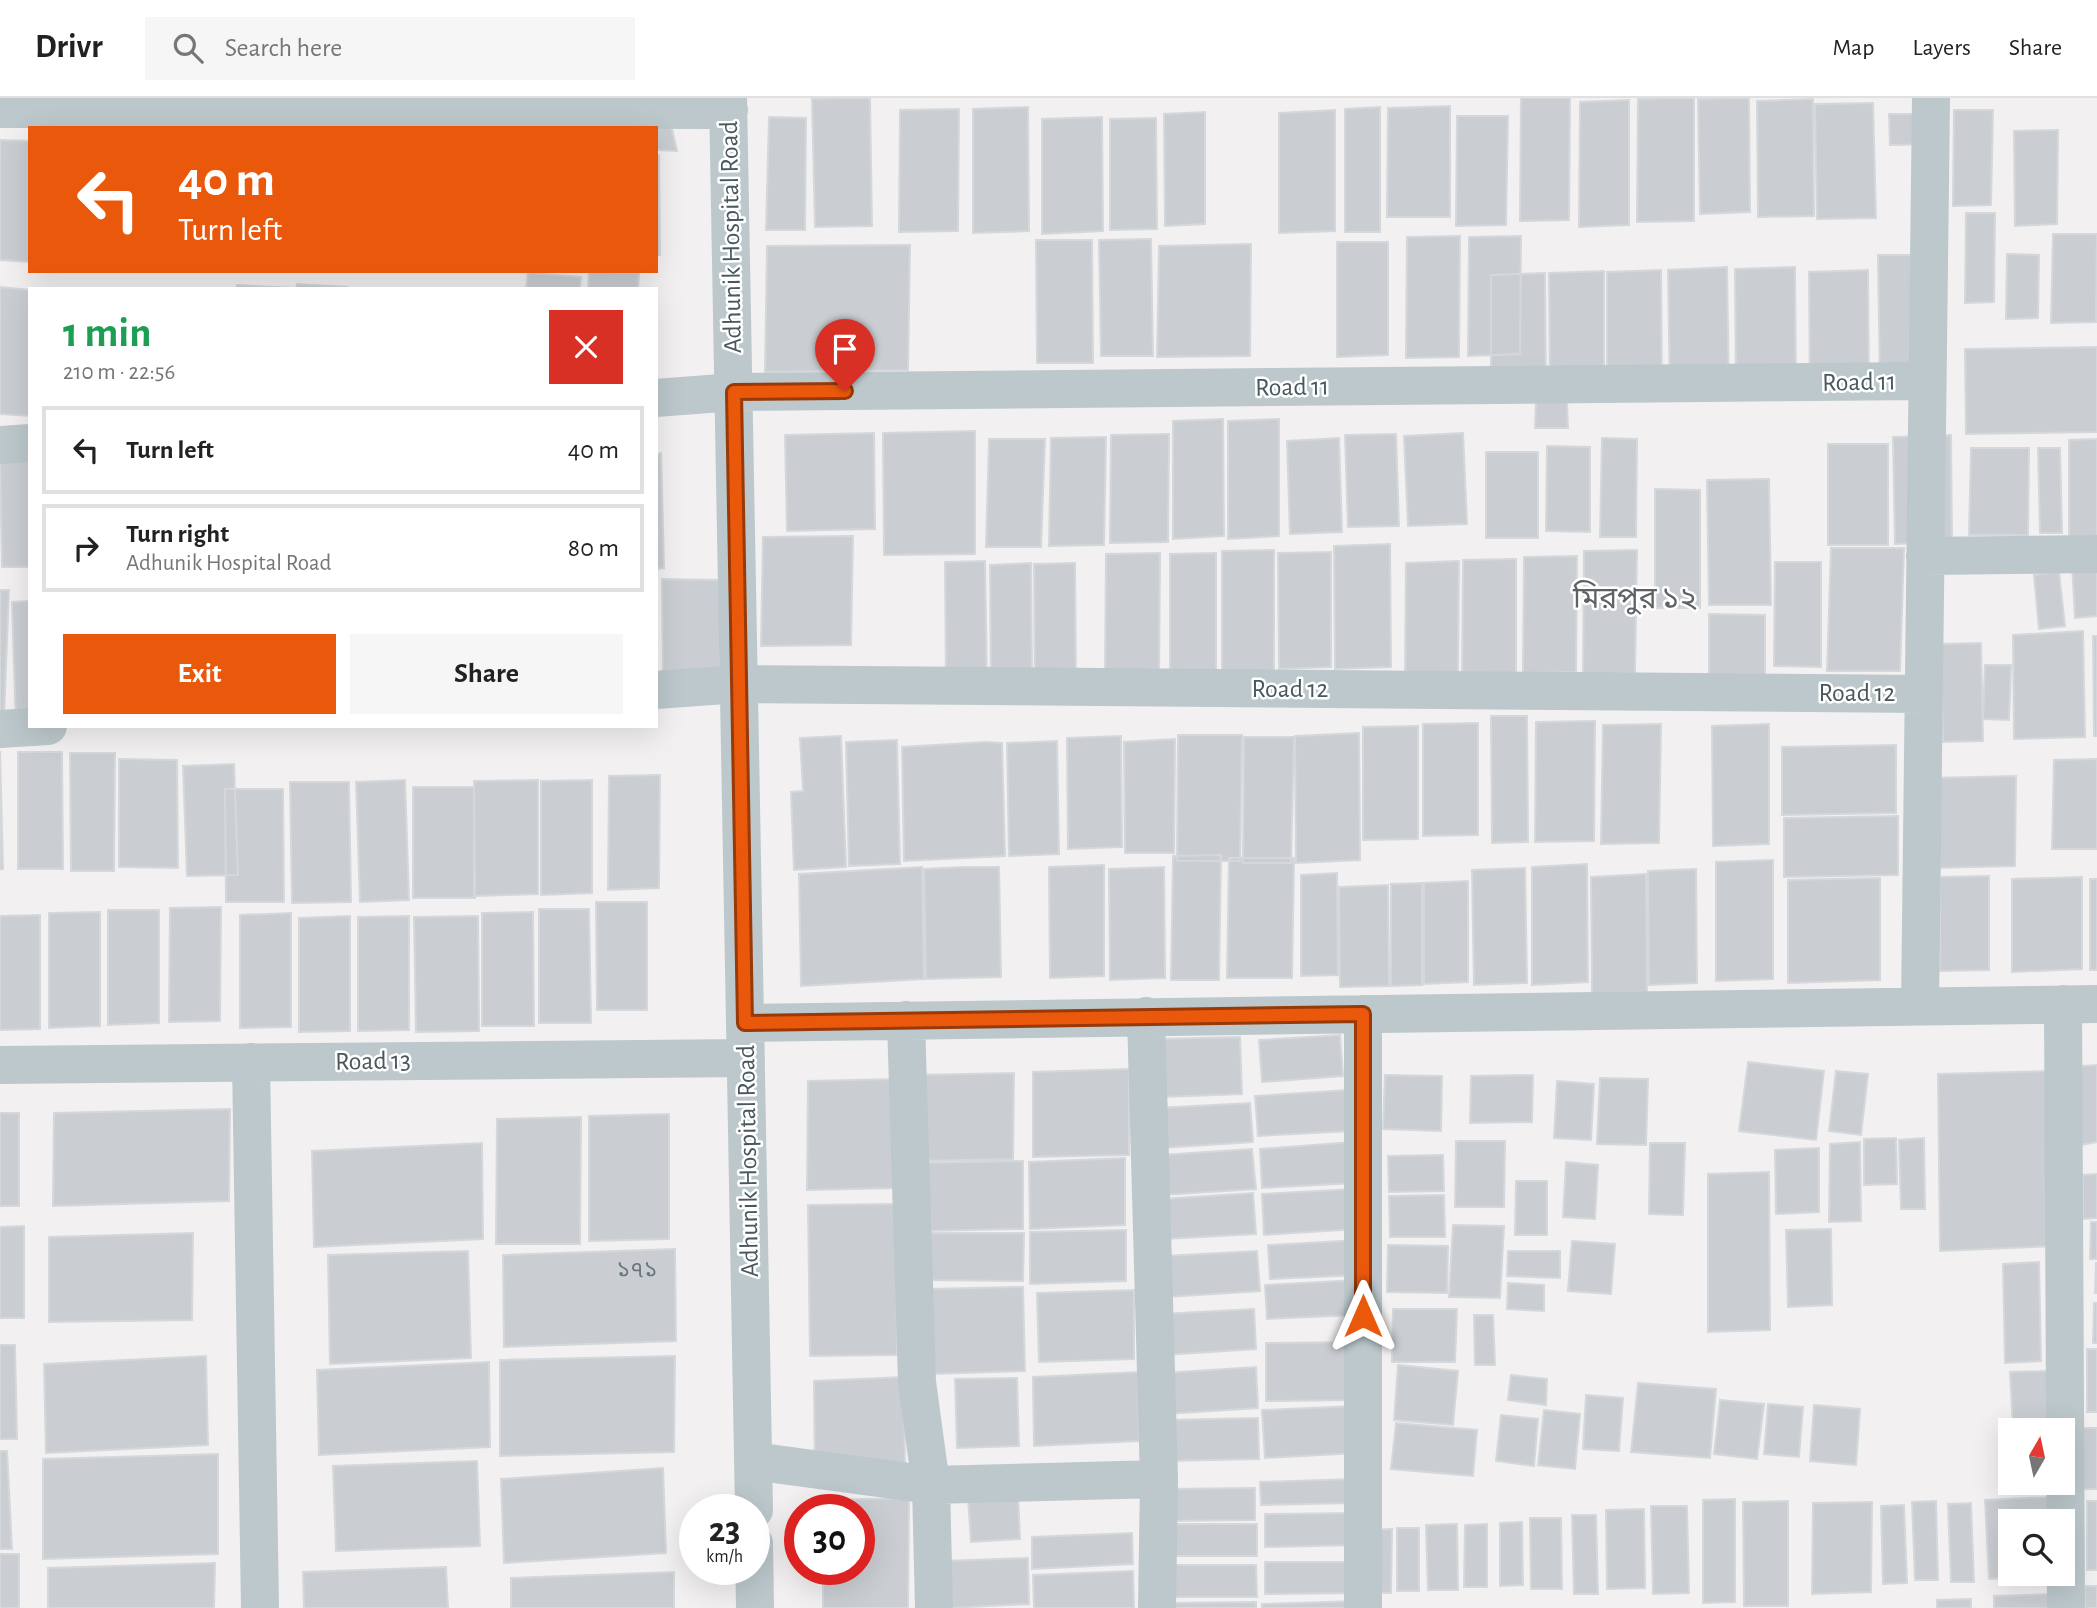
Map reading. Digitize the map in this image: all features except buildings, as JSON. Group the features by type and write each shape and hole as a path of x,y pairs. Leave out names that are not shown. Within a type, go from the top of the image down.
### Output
{"street":[{"path":"1920,1006 1931,98"},
{"path":"0,109 729,104"},
{"name":"Adhunik Hospital Road","path":"729,104 754,1494"},
{"name":"Road 11","path":"658,398 734,392 1927,381"},
{"path":"0,445 28,443"},
{"path":"1925,556 2097,554"},
{"name":"Road 12","path":"658,690 739,684 1924,694"},
{"path":"0,729 28,727"},
{"path":"2066,1608 2080,1004"},
{"name":"Road 13","path":"0,1065 251,1062 745,1040 906,1020 2080,1004"},
{"path":"1363,1014 1363,1608"},
{"path":"1146,1016 1159,1479 1157,1608"},
{"path":"906,1020 917,1382 931,1485 934,1608"},
{"path":"251,1062 260,1608"},
{"path":"753,1461 931,1485 1159,1479"},
{"path":"755,1585 755,1608"}],"district":[{"name":"মিরপুর ১২","path":"1635,599"}],"route":[{"path":"845,391 734,392 745,1023 1363,1014 1363,1316"}]}
